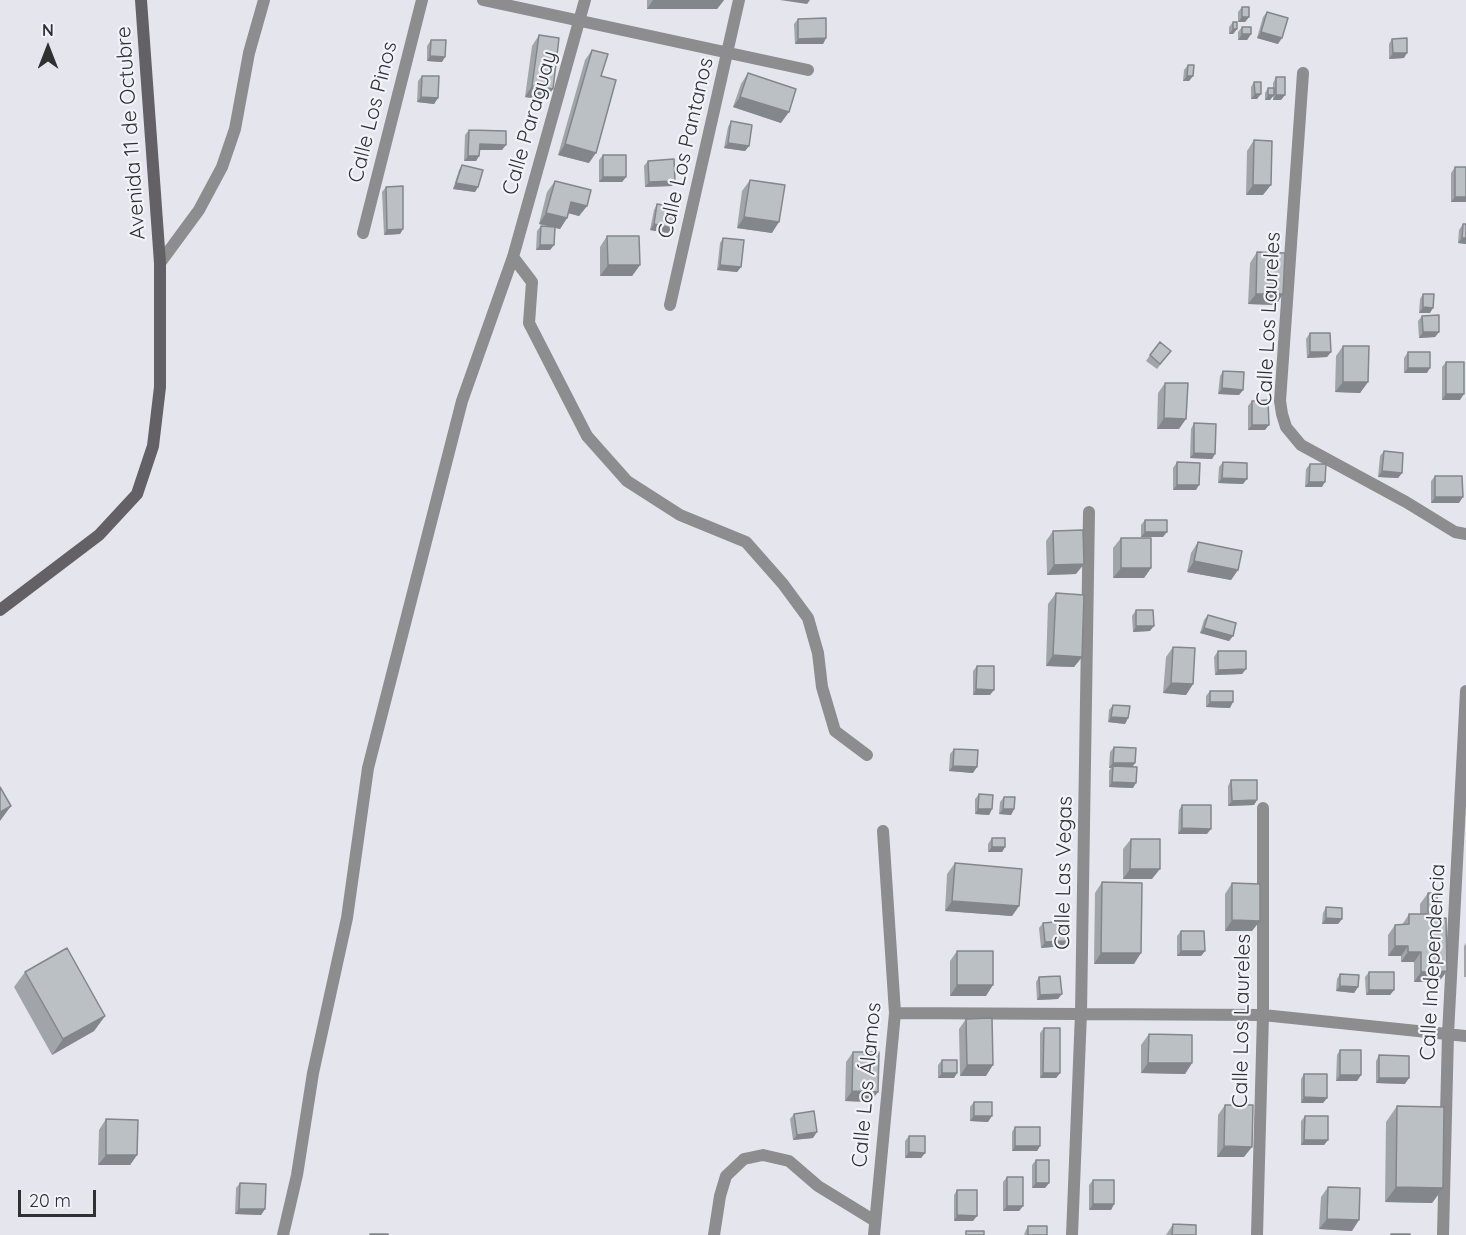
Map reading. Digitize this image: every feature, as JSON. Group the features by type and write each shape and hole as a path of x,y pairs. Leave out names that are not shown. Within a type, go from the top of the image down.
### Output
{"street":[{"name":"Avenida 11 de Octubre","path":"0,610 99,536 137,494 153,446 159,387 159,263 141,0"},
{"path":"159,263 199,210 222,167 235,129 249,53 264,0"},
{"name":"Calle Los Pinos","path":"363,233 422,0"},
{"path":"483,0 808,70"},
{"name":"Calle Paraguay","path":"283,1235 297,1175 313,1073 347,918 368,768 462,401 513,257 585,0"},
{"name":"Calle Los Pantanos","path":"670,305 739,0"},
{"name":"Calle Los Laureles","path":"1303,74 1280,401 1286,427 1301,445 1406,502 1455,532 1466,534"},
{"path":"513,257 532,282 529,323 587,436 627,481 680,515 746,542 808,618 818,653 822,687 835,731 867,755"},
{"name":"Calle Las Vegas","path":"1072,1235 1081,1013 1089,512"},
{"name":"Calle Independencia","path":"1443,1235 1448,1034 1466,691"},
{"name":"Calle Los Laureles","path":"1257,1235 1263,1015 1263,808"},
{"name":"Calle Los Álamos","path":"874,1235 895,1013 882,831"},
{"path":"895,1013 1263,1015 1466,1036"},
{"path":"714,1235 720,1196 726,1176 744,1159 764,1155 789,1161 818,1186 875,1221"}],"building":[{"path":"1242,7 1249,7 1249,17 1242,17"},
{"path":"1267,12 1288,18 1282,38 1261,32"},
{"path":"826,18 826,38 798,39 798,19"},
{"path":"1233,22 1237,22 1237,29 1233,29"},
{"path":"1242,27 1251,27 1251,34 1242,34"},
{"path":"539,35 559,38 553,89 532,86"},
{"path":"1407,38 1407,53 1393,53 1392,39"},
{"path":"431,40 446,40 445,57 430,56"},
{"path":"592,50 608,54 601,76 616,80 596,153 565,144"},
{"path":"1188,65 1194,65 1193,76 1187,76"},
{"path":"748,73 796,89 789,112 740,97"},
{"path":"422,76 439,76 438,98 421,97"},
{"path":"1276,77 1285,77 1285,95 1276,95"},
{"path":"1254,82 1261,82 1261,94 1255,94"},
{"path":"1268,88 1274,88 1274,95 1268,95"},
{"path":"731,121 752,125 749,146 728,143"},
{"path":"469,130 506,131 506,145 480,144 479,156 468,156"},
{"path":"1254,140 1272,141 1271,185 1253,185"},
{"path":"603,155 626,155 626,177 603,177"},
{"path":"674,159 675,181 649,182 648,161"},
{"path":"462,165 483,170 478,187 456,183"},
{"path":"1455,167 1466,167 1466,197 1455,197"},
{"path":"750,180 785,185 779,222 744,217"},
{"path":"555,181 591,190 587,206 571,202 567,218 546,213"},
{"path":"403,186 403,229 387,230 386,187"},
{"path":"657,204 675,207 672,228 654,224"},
{"path":"1463,224 1466,224 1466,238 1462,238"},
{"path":"541,226 555,227 554,245 540,245"},
{"path":"607,236 639,236 640,265 608,265"},
{"path":"723,238 744,240 741,267 720,265"},
{"path":"1257,252 1285,253 1283,294 1256,294"},
{"path":"1423,294 1434,294 1433,308 1423,307"},
{"path":"1439,315 1439,332 1423,332 1422,316"},
{"path":"1310,333 1330,333 1331,352 1310,352"},
{"path":"1160,342 1171,351 1160,364 1150,355"},
{"path":"1343,346 1369,346 1368,382 1343,382"},
{"path":"1408,352 1430,352 1430,368 1408,368"},
{"path":"1446,362 1464,362 1464,394 1446,394"},
{"path":"1223,371 1244,372 1243,390 1222,388"},
{"path":"1165,383 1188,383 1186,419 1164,418"},
{"path":"1268,400 1269,425 1252,425 1252,401"},
{"path":"1194,423 1216,424 1215,454 1194,453"},
{"path":"1384,451 1403,453 1402,473 1382,471"},
{"path":"1177,462 1200,463 1199,485 1177,485"},
{"path":"1223,462 1247,463 1247,479 1222,478"},
{"path":"1310,464 1326,464 1325,482 1309,482"},
{"path":"1435,476 1462,476 1463,497 1435,497"},
{"path":"1145,520 1167,520 1167,532 1145,532"},
{"path":"1083,530 1084,564 1054,565 1053,531"},
{"path":"1121,538 1151,538 1151,568 1121,568"},
{"path":"1198,542 1242,551 1238,570 1194,561"},
{"path":"1056,593 1084,595 1082,657 1053,655"},
{"path":"1136,610 1153,610 1154,626 1136,626"},
{"path":"1208,615 1236,623 1233,636 1204,628"},
{"path":"1173,647 1195,648 1193,684 1171,683"},
{"path":"1218,651 1246,651 1246,669 1218,670"},
{"path":"977,666 994,666 994,690 976,689"},
{"path":"1210,691 1233,691 1233,702 1210,702"},
{"path":"1113,705 1130,706 1128,718 1111,717"},
{"path":"1114,747 1136,748 1135,763 1113,763"},
{"path":"954,749 978,750 977,767 953,766"},
{"path":"1113,766 1137,767 1136,783 1112,782"},
{"path":"1231,780 1257,780 1257,800 1232,801"},
{"path":"0,787 11,806 0,812"},
{"path":"979,794 993,795 992,809 978,809"},
{"path":"1004,797 1015,797 1014,809 1003,809"},
{"path":"1182,805 1211,805 1211,829 1182,828"},
{"path":"992,838 1005,838 1005,847 992,847"},
{"path":"1131,839 1160,839 1160,869 1130,869"},
{"path":"955,863 1022,869 1019,906 952,901"},
{"path":"1102,882 1142,883 1141,953 1101,953"},
{"path":"1232,883 1260,884 1260,921 1232,920"},
{"path":"1428,893 1437,893 1438,919 1446,918 1447,971 1421,972 1421,952 1408,952 1408,946 1395,946 1395,925 1409,924 1409,914 1428,914"},
{"path":"1326,907 1342,908 1342,919 1326,918"},
{"path":"1066,921 1068,941 1045,942 1043,923"},
{"path":"1181,931 1204,931 1205,951 1181,951"},
{"path":"67,948 105,1016 63,1039 25,972"},
{"path":"957,951 993,951 993,985 957,985"},
{"path":"1369,972 1394,972 1394,990 1369,990"},
{"path":"1340,974 1359,975 1358,987 1340,986"},
{"path":"1060,976 1062,994 1040,995 1039,977"},
{"path":"992,1018 993,1065 967,1065 966,1019"},
{"path":"1044,1028 1060,1028 1060,1073 1043,1073"},
{"path":"1149,1034 1192,1035 1192,1063 1148,1063"},
{"path":"1340,1050 1361,1050 1361,1075 1340,1075"},
{"path":"853,1052 879,1052 878,1092 852,1091"},
{"path":"1379,1055 1409,1056 1409,1078 1379,1078"},
{"path":"942,1060 957,1060 957,1073 942,1073"},
{"path":"1304,1074 1327,1074 1327,1098 1304,1097"},
{"path":"974,1102 992,1102 992,1116 974,1116"},
{"path":"1225,1105 1253,1105 1252,1147 1224,1146"},
{"path":"1397,1106 1444,1107 1443,1188 1396,1187"},
{"path":"814,1111 817,1132 797,1135 794,1114"},
{"path":"1305,1116 1328,1116 1328,1140 1304,1140"},
{"path":"106,1119 138,1120 137,1155 106,1155"},
{"path":"1015,1127 1040,1127 1040,1146 1015,1146"},
{"path":"909,1136 925,1136 925,1153 909,1152"},
{"path":"1036,1160 1049,1160 1049,1183 1036,1183"},
{"path":"1007,1177 1023,1177 1023,1206 1007,1206"},
{"path":"1093,1180 1114,1180 1114,1204 1093,1204"},
{"path":"240,1183 266,1184 265,1209 239,1209"},
{"path":"1328,1187 1360,1188 1359,1220 1327,1219"},
{"path":"957,1190 977,1190 977,1216 957,1215"},
{"path":"1173,1224 1196,1225 1196,1235 1172,1235"},
{"path":"1028,1226 1047,1226 1047,1235 1028,1235"},
{"path":"966,1231 984,1231 984,1235 966,1235"}]}
